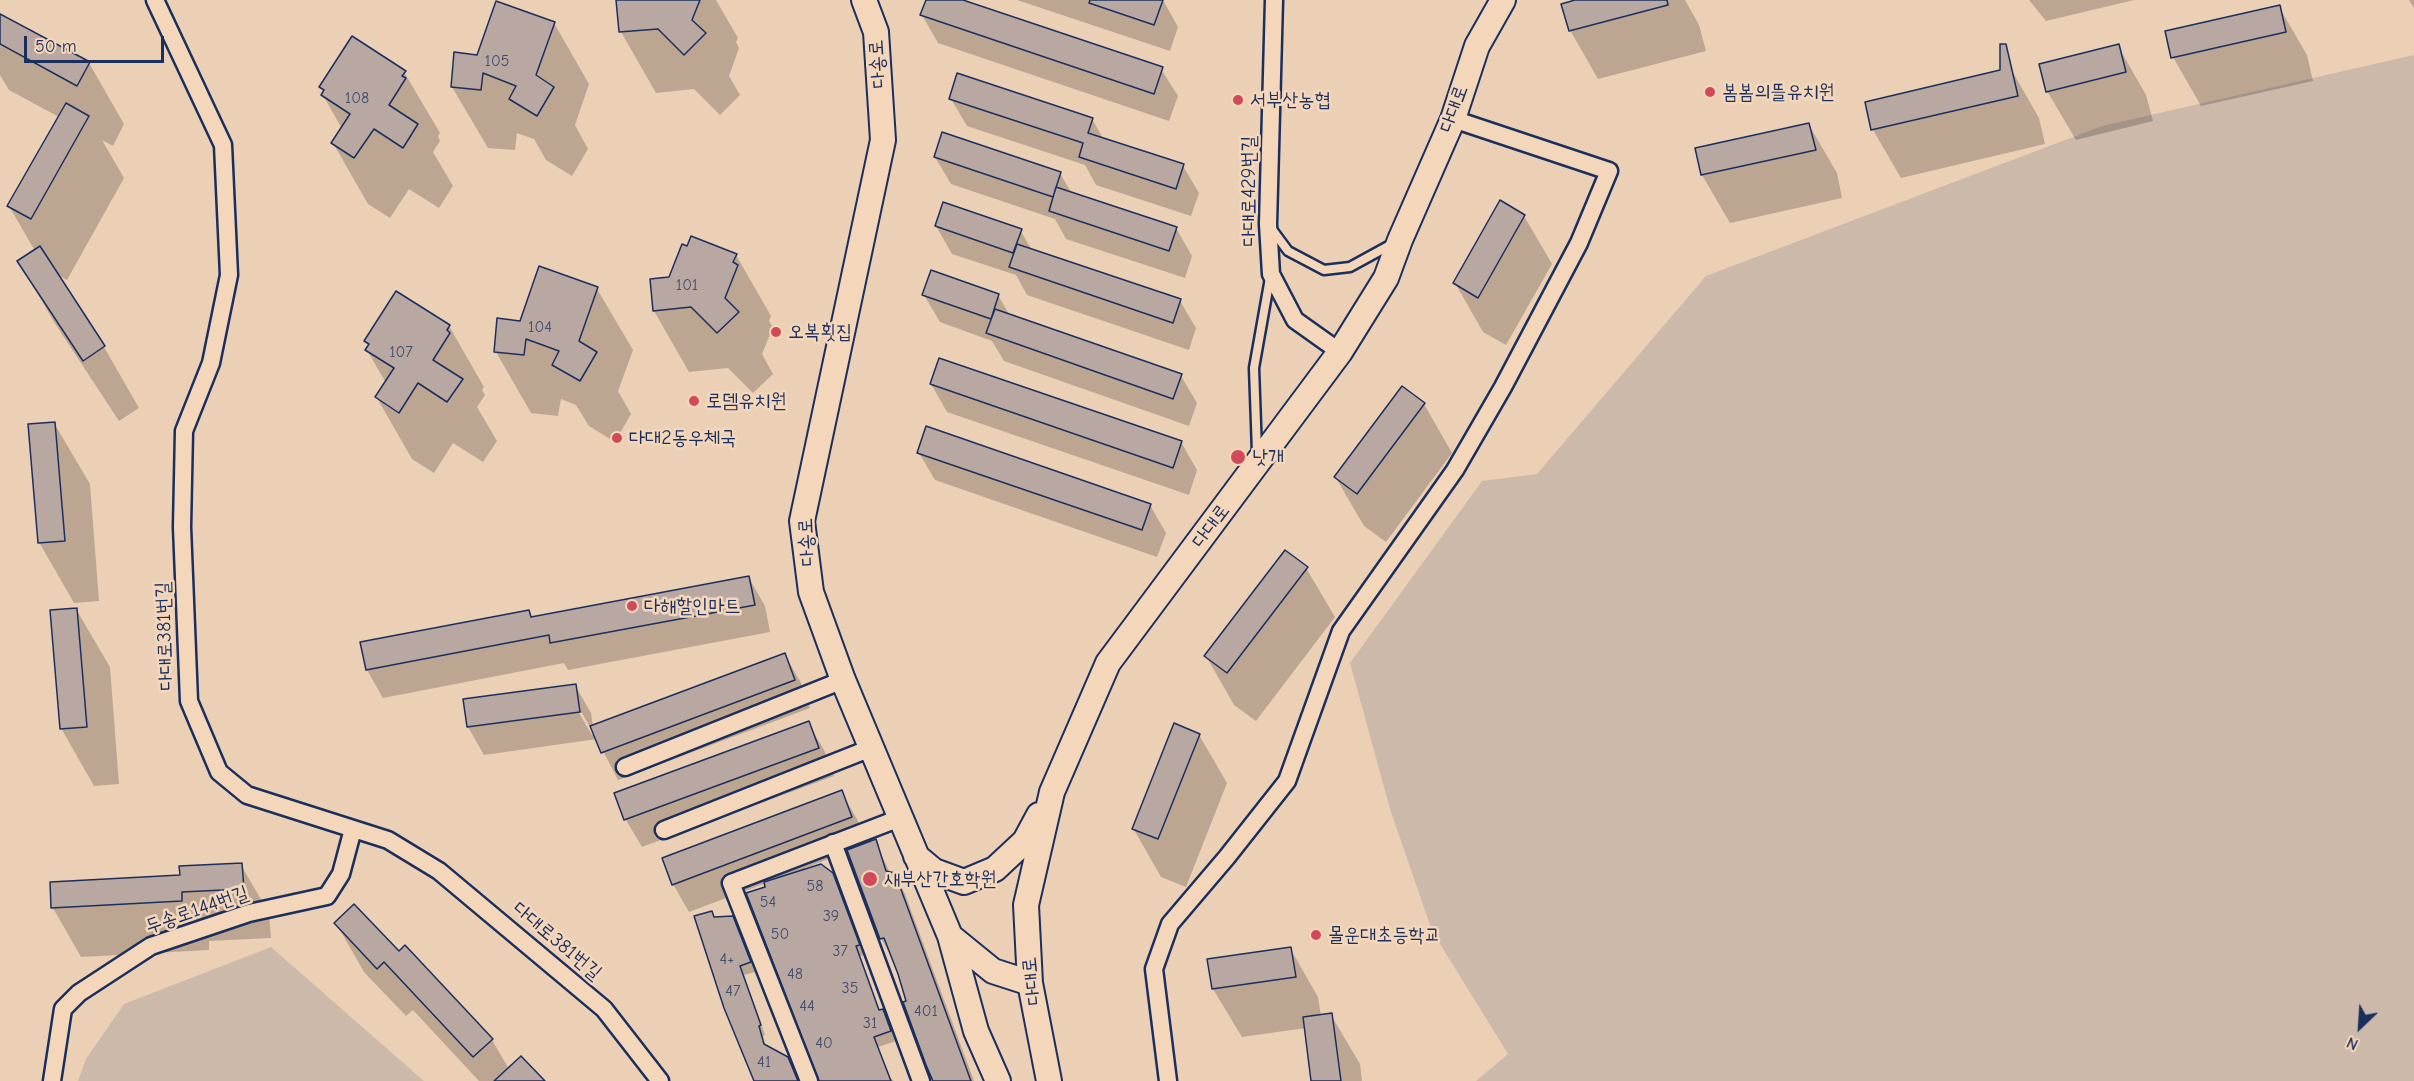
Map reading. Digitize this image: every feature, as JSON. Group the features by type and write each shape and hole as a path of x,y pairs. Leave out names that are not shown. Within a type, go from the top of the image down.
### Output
{"main road":[{"name":"다송로","path":"864,0 876,32 883,140 802,521 810,592 843,680 950,936 993,970 1030,983"},
{"name":"다대로","path":"1049,1081 1039,1039 1030,983 1026,904 1052,792 1108,663 1340,352 1386,278 1400,240 1453,119 1477,46 1503,0"},
{"path":"915,855 934,871 964,882 995,869 1025,841 1052,792"},
{"path":"950,936 976,1031 998,1081"}],"street":[{"name":"다대로381번길","path":"155,0 222,145 229,275 211,363 184,431 182,527 189,701 219,772 247,795 388,840 439,871 604,1009 660,1081"},
{"name":"다대로429번길","path":"1274,0 1268,224 1271,274 1295,320 1340,352"},
{"path":"1168,1081 1154,969 1170,924 1287,781 1341,631 1455,470 1497,397 1579,243 1609,171 1453,119"},
{"path":"625,767 843,680"},
{"path":"663,830 871,748"},
{"path":"809,1081 731,883 900,818"},
{"name":"두송로144번길","path":"52,1081 63,1008 79,993 151,946 249,913 327,896 341,874 352,829"},
{"path":"833,843 921,1081"}],"lane":[{"path":"1268,224 1288,251 1324,270 1350,267 1400,240"},
{"path":"1258,463 1254,368 1271,274"}],"shaded area":[{"path":"2414,55 2414,1081 1476,1081 1508,1054 1432,931 1390,809 1350,663 1482,481 1537,474 1706,276 2102,126"},
{"path":"271,947 424,1081 78,1081 86,1059 124,1004"}],"building":[{"path":"616,0 700,0 692,20 706,33 684,55 658,29 619,32"},
{"path":"926,0 963,0 1163,67 1154,94 920,15"},
{"path":"1090,0 1163,0 1154,25 1089,3"},
{"path":"1575,0 1667,0 1668,5 1569,31 1561,4"},
{"path":"496,1 555,22 536,75 554,87 537,116 509,99 516,86 483,73 481,90 451,87 454,52 477,55"},
{"path":"2280,5 2286,32 2171,58 2165,31"},
{"path":"0,14 90,62 77,86 0,44"},
{"path":"352,36 406,71 402,76 406,78 389,105 418,124 403,148 374,129 354,158 331,143 350,114 321,95 324,90 319,87"},
{"path":"2000,44 2006,44 2018,96 1871,130 1865,102 2000,70"},
{"path":"2119,44 2126,72 2046,92 2039,64"},
{"path":"957,73 1093,118 1088,133 1184,164 1176,189 1079,157 1083,143 949,99"},
{"path":"66,103 89,116 31,219 7,206"},
{"path":"1809,123 1816,150 1701,175 1695,148"},
{"path":"942,132 1061,172 1053,197 934,157"},
{"path":"1056,187 1177,227 1169,251 1049,211"},
{"path":"1500,200 1525,215 1478,298 1453,283"},
{"path":"943,202 1022,229 1013,253 935,226"},
{"path":"691,236 737,254 733,262 738,265 725,298 739,312 717,333 691,307 653,311 650,279 669,277 682,244 687,246"},
{"path":"1017,244 1181,299 1173,323 1009,267"},
{"path":"40,246 105,346 83,361 17,261"},
{"path":"539,266 598,287 579,341 597,352 580,381 552,365 559,351 526,339 524,355 494,352 497,318 520,321"},
{"path":"931,270 999,294 991,319 922,295"},
{"path":"396,291 450,325 447,330 450,333 433,360 463,379 447,402 418,383 399,413 375,397 394,368 365,350 369,344 364,341"},
{"path":"995,309 1182,374 1173,399 986,333"},
{"path":"939,358 1182,441 1173,468 930,384"},
{"path":"1402,386 1425,403 1357,494 1334,477"},
{"path":"55,422 65,541 38,543 28,424"},
{"path":"926,426 1151,504 1142,530 917,453"},
{"path":"1285,550 1308,567 1227,673 1204,656"},
{"path":"749,576 755,605 550,643 549,635 366,670 360,642 529,610 531,617"},
{"path":"77,608 87,727 60,729 50,610"},
{"path":"785,653 795,680 601,753 590,726"},
{"path":"576,684 580,712 467,727 463,699"},
{"path":"809,721 819,748 624,820 614,793"},
{"path":"1174,723 1200,734 1158,839 1132,829"},
{"path":"842,790 852,817 672,885 662,858"},
{"path":"876,839 886,871 895,873 971,1081 933,1081 926,1065 903,1002 906,1001 898,974 884,938 880,939 847,850"},
{"path":"242,863 244,889 182,892 182,901 51,908 50,882 180,875 179,866"},
{"path":"821,864 833,873 860,945 856,946 879,1010 883,1009 891,1031 874,1037 891,1081 819,1081 746,893 765,887 764,882"},
{"path":"354,904 399,951 405,945 493,1039 473,1057 384,962 377,969 334,923"},
{"path":"712,911 714,917 733,916 751,962 740,966 761,1025 759,1026 764,1044 788,1057 798,1081 754,1081 724,1008 694,916"},
{"path":"1291,947 1296,977 1212,989 1207,959"},
{"path":"1332,1013 1341,1081 1311,1081 1303,1017"},
{"path":"521,1056 545,1081 494,1081"}],"place":[{"name":"봄봄의뜰유치원","path":"1710,92"},
{"name":"서부산농협","path":"1238,100"},
{"name":"오복횟집","path":"776,332"},
{"name":"로뎀유치원","path":"694,401"},
{"name":"다대2동우체국","path":"617,438"},
{"name":"낫개","path":"1238,457"},
{"name":"다해할인마트","path":"632,606"},
{"name":"새부산간호학원","path":"870,879"},
{"name":"몰운대초등학교","path":"1316,935"}]}
